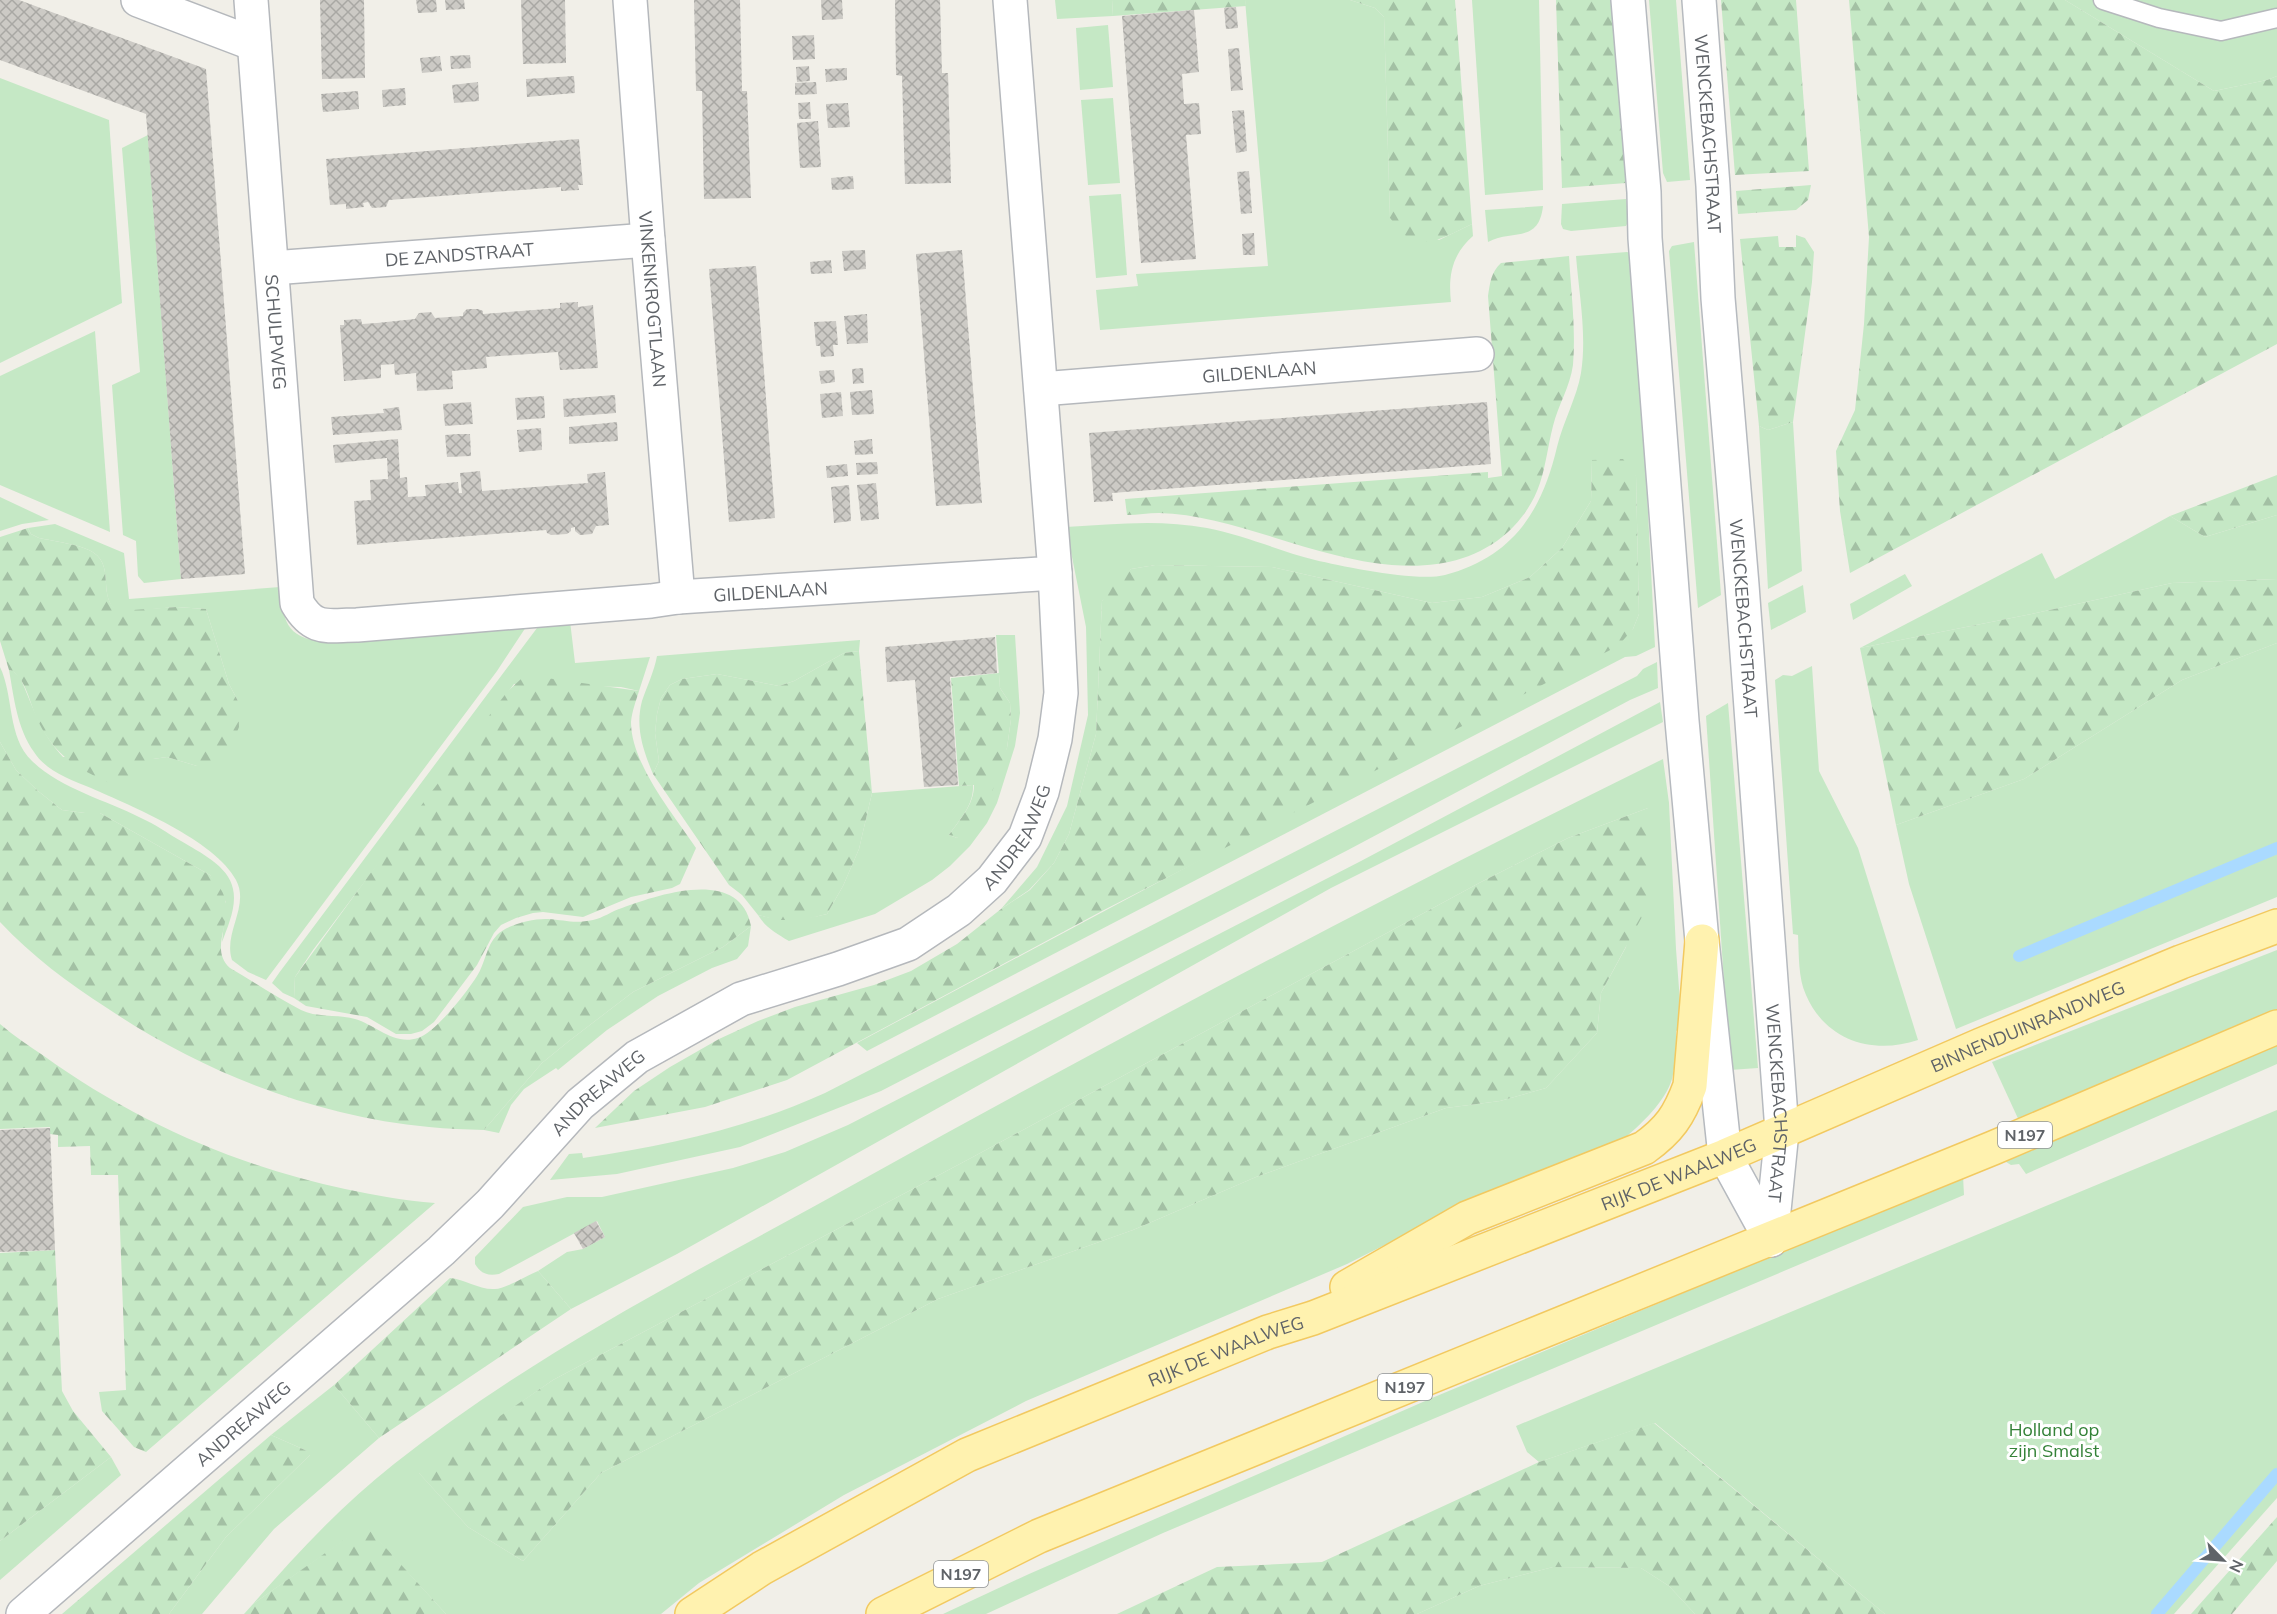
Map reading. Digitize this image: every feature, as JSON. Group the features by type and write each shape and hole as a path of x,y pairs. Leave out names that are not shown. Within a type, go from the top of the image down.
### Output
{"main road":[{"name":"BINNENDUINRANDWEG","path":"1782,1131 2171,966 2277,926"},
{"path":"1268,1332 1467,1218 1644,1148 1658,1138 1673,1124 1684,1104 1689,1086 1702,941"},
{"name":"N197","path":"883,1614 1040,1536 1605,1305 1771,1240 2277,1027"},
{"name":"RIJK DE WAALWEG","path":"692,1614 762,1568 967,1455 1268,1332 1313,1318 1725,1156 1782,1131"}],"street":[{"path":"138,0 254,44"},
{"name":"SCHULPWEG","path":"251,0 294,578 297,603 306,618"},
{"name":"VINKENKROGTLAAN","path":"630,0 678,597"},
{"path":"1010,0 1055,573"},
{"name":"WENCKEBACHSTRAAT","path":"1628,0 1674,620 1702,941 1725,1156 1771,1240"},
{"name":"WENCKEBACHSTRAAT","path":"1699,0 1713,186 1718,298 1743,597 1782,1131 1771,1240"},
{"name":"DE ZANDSTRAAT","path":"272,268 648,240"},
{"name":"GILDENLAAN","path":"1041,389 1477,354"},
{"name":"GILDENLAAN","path":"306,618 317,625 357,626 678,597 1055,573"},
{"name":"ANDREAWEG","path":"22,1614 441,1251 490,1204 580,1104 637,1057 741,999 838,969 908,944 959,910 992,880 1024,837 1042,792 1056,739 1061,693 1055,573"}],"lane":[{"path":"2103,0 2159,18 2221,31 2277,18"}],"green space":[{"path":"1055,0 1112,0 1113,16 1057,19"},
{"path":"1112,0 1245,0 1246,6 1113,16"},
{"path":"1245,0 1350,0 1375,8 1384,17 1390,218 1439,240 1472,224 1473,236 1460,250 1453,266 1450,283 1451,302 1100,330 1096,290 1138,286 1136,274 1268,266"},
{"path":"1350,0 1455,0 1472,224 1448,236 1431,241 1414,240 1404,234 1390,218 1384,17 1375,8"},
{"path":"1472,0 1539,0 1543,190 1485,195"},
{"path":"1556,0 1612,0 1626,183 1562,188"},
{"path":"1649,0 1676,0 1690,180 1667,182 1663,173"},
{"path":"1721,0 1796,0 1809,171 1735,175"},
{"path":"1849,0 2065,0 2214,91 2277,76 2277,344 1850,573 1840,511 1836,451 1855,410 1864,324 1869,237"},
{"path":"2065,0 2277,0 2277,76 2214,91"},
{"path":"1108,25 1113,87 1080,90 1076,28"},
{"path":"0,78 109,120 122,303 0,363"},
{"path":"1113,98 1120,183 1088,185 1081,100"},
{"path":"148,135 181,579 144,583 138,576 136,541 123,535 112,385 140,372 122,148"},
{"path":"1811,185 1808,200 1796,210 1738,214 1736,191"},
{"path":"1121,194 1127,275 1096,278 1089,196"},
{"path":"1626,199 1629,220 1626,226 1571,231 1563,229 1562,204"},
{"path":"1543,206 1536,226 1530,231 1488,242 1485,210"},
{"path":"1796,235 1805,238 1814,252 1793,422 1768,430 1759,426 1740,239 1778,236 1779,247 1796,247"},
{"path":"1694,242 1721,595 1698,608 1669,251 1672,246"},
{"path":"1631,253 1644,436 1655,647 1636,656 1625,657 867,1051 857,1043 1633,629 1639,614 1636,476 1607,460 1592,460 1591,501 1562,548 1530,577 1482,597 1432,603 1272,567 1155,565 1131,569 1102,601 1096,734 1069,834 1054,863 1029,890 1001,909 1037,867 1067,806 1088,715 1086,627 1066,527 1136,523 1189,525 1234,535 1315,560 1362,570 1417,577 1445,575 1469,567 1489,556 1521,528 1533,511 1551,470 1576,391 1583,359 1583,329 1576,256"},
{"path":"1569,256 1574,338 1573,365 1567,388 1555,418 1542,476 1534,497 1513,527 1489,546 1469,556 1448,562 1403,566 1357,560 1314,550 1203,518 1159,513 1127,515 1125,499 1488,472 1488,478 1502,476 1488,296 1492,278 1501,263"},
{"path":"95,331 110,532 0,485 0,376"},
{"path":"1793,422 1802,571 1768,589 1759,426 1768,430"},
{"path":"1623,459 1636,476 1639,614 1633,629 1618,646 1102,911 787,1080 705,1107 595,1128 634,1091 719,1039 795,1007 874,985 911,971 957,944 1001,909 1030,890 1054,863 1069,834 1096,734 1102,601 1114,583 1131,569 1155,565 1272,567 1432,603 1482,597 1530,577 1562,548 1591,501 1592,460"},
{"path":"2277,475 2277,515 2205,537 2170,516"},
{"path":"0,497 49,520 22,524 0,531"},
{"path":"2277,515 2277,579 2172,583 1860,648 2042,553 2055,579 2170,516 2205,537"},
{"path":"55,524 124,553 129,599 280,587 288,625 293,631 310,639 323,641 528,624 497,671 266,980 248,972 232,960 231,940 240,900 236,880 225,865 210,851 171,826 52,770 39,759 28,743 17,712 9,670 20,677 43,729 63,757 153,759 167,757 197,766 238,701 229,684 206,609 176,607 118,612 108,599 104,566 94,553 76,546 39,538 31,534 28,528"},
{"path":"28,528 31,534 39,538 76,546 94,553 104,566 108,598 118,611 176,607 206,609 229,684 238,701 239,727 231,747 216,763 197,766 167,757 153,759 128,782 116,786 80,768 53,745 38,721 19,677 9,670 0,641 0,537"},
{"path":"1905,574 1912,586 1853,620 1850,604"},
{"path":"2277,579 2277,643 2182,680 2024,779 1896,825 1860,648 2172,583"},
{"path":"1803,585 1806,612 1771,630 1768,603"},
{"path":"570,621 575,663 650,657 639,691 621,687 514,684 313,950 295,977 294,998 283,993 272,983 540,624"},
{"path":"996,635 1015,635 1020,713 1015,746 997,803 987,823 970,846 932,880 875,914 789,941 772,930 758,915 792,919 827,914 843,886 859,849 872,793 973,785 969,805 949,835 957,838 1007,748 1011,719 1010,703 1000,688"},
{"path":"860,640 859,651 844,653 794,681 779,686 717,674 682,679 670,685 661,698 657,714 655,733 659,761 653,774 643,747 639,720 642,701 657,656"},
{"path":"2277,643 2277,897 1956,1029 1909,884 1896,825 2024,779 2182,680"},
{"path":"859,651 872,793 859,849 843,886 827,914 802,920 777,920 758,915 742,895 729,885 653,774 659,761 655,733 661,698 670,685 682,679 717,674 779,686 794,681 844,653"},
{"path":"1657,662 1658,688 1630,700 1348,850 881,1091 740,1147 617,1174 550,1180 569,1154 582,1153 583,1158 645,1148 707,1134 767,1116 825,1093 1637,676 1643,669"},
{"path":"1812,666 1819,771 1858,848 1918,1040 1884,1046 1853,1040 1826,1024 1815,1011 1803,988 1799,966 1798,935 1793,934 1775,680 1783,675 1792,676"},
{"path":"0,667 18,740 32,761 70,787 156,826 204,855 226,873 233,889 234,902 222,942 226,902 210,875 100,813 62,810 16,770 0,742"},
{"path":"999,673 1000,688 1010,703 1011,719 1007,748 987,807 973,825 957,838 949,835 972,799 974,785 959,786 951,678"},
{"path":"532,676 639,691 631,722 638,755 655,788 696,848 680,884 672,888 631,897 583,917 543,912 516,918 501,925 494,933 477,965 434,1022 422,1031 396,1034 367,1017 306,1006 294,998 295,977 383,856 507,692 521,679"},
{"path":"1660,702 1663,722 1331,888 677,1254 571,1309 538,1271 567,1252 583,1249 605,1237 597,1221 499,1274 485,1274 475,1264 475,1257 523,1207 567,1197 602,1197 733,1168 785,1152 848,1125 1361,861"},
{"path":"1728,703 1758,1068 1730,1070 1706,716"},
{"path":"0,742 16,770 62,810 100,813 210,875 225,899 226,917 221,953 230,968 301,1010 314,1014 355,1019 401,1039 418,1038 442,1020 477,976 493,939 501,931 521,923 542,919 575,922 593,920 618,909 657,897 697,890 715,891 732,896 744,908 751,926 723,947 633,992 542,1063 484,1130 429,1127 344,1113 260,1087 220,1071 143,1031 78,989 38,958 0,922"},
{"path":"1663,759 1669,803 1682,1028 1676,1031 1674,1067 1669,1088 1652,1112 1625,1138 1466,1204 1347,1264 1026,1401 844,1495 699,1583 661,1614 446,1614 365,1526 253,1604 320,1531 394,1464 449,1422 566,1346 686,1276 1065,1068","holes":["1648,808 1626,947 1601,993 1597,1033 1546,1088 1500,1101 1446,1108 1256,1177 1133,1230 938,1299 601,1473 523,1561 468,1527 419,1473 553,1380 971,1158 1481,882 1568,838"]},
{"path":"1648,808 1650,902 1601,993 1597,1033 1546,1088 1500,1101 1446,1108 1256,1177 1133,1230 938,1299 601,1473 523,1561 468,1527 418,1472 553,1380 971,1158 1481,882 1568,838"},
{"path":"751,926 748,946 737,959 712,968 658,996 607,1030 558,1070 556,1068 524,1089 511,1105 499,1133 484,1130 542,1063 633,992 723,947"},
{"path":"2277,950 2277,1009 2021,1125 1992,1062"},
{"path":"0,1024 78,1079 114,1101 150,1121 226,1154 265,1168 345,1189 378,1196 435,1203 146,1452 134,1447 102,1411 99,1392 126,1390 118,1175 91,1175 90,1146 58,1147 58,1135 50,1134 50,1127 0,1129"},
{"path":"2277,1036 2277,1064 2026,1174 2019,1164 2011,1165 2003,1160"},
{"name":"Holland op zijn Smalst","path":"2277,1110 2277,1498 2174,1614 1885,1614 1655,1423 1539,1462 1527,1452 1516,1426"},
{"path":"1963,1176 1964,1195 1163,1533 986,1614 943,1614 1029,1574 1432,1398"},
{"path":"55,1250 62,1391 73,1411 111,1457 0,1541 0,1253"},
{"path":"538,1271 571,1309 379,1438 334,1385 450,1278 483,1288 495,1289"},
{"path":"334,1385 379,1438 274,1529 202,1614 169,1614 226,1537 310,1455 305,1450 271,1435"},
{"path":"1654,1423 1885,1614 1695,1614 1669,1586 1641,1568 1553,1567 1479,1586 1417,1614 1117,1614 1217,1567 1322,1562 1539,1462"},
{"path":"271,1435 311,1454 226,1537 169,1614 62,1614"},
{"path":"111,1457 121,1475 0,1580 0,1541"},
{"path":"2277,1517 2277,1561 2232,1614 2191,1614"},
{"path":"365,1525 446,1614 244,1614 253,1604"},
{"path":"1553,1567 1641,1568 1669,1586 1695,1614 1417,1614 1479,1586"}],"building":[{"path":"0,0 19,0 206,69 245,574 181,579 146,114 0,60"},
{"path":"320,0 364,0 365,78 322,79"},
{"path":"416,0 436,0 437,12 418,13"},
{"path":"445,0 464,0 465,9 446,10"},
{"path":"521,0 565,0 566,63 523,64"},
{"path":"694,0 740,0 742,91 747,91 751,198 704,199 702,91 696,91"},
{"path":"821,0 842,0 843,19 822,20"},
{"path":"895,0 940,0 942,73 948,73 951,183 905,184 902,76 896,75"},
{"path":"1236,7 1238,28 1226,29 1224,8"},
{"path":"1194,10 1199,72 1182,74 1184,104 1199,103 1201,134 1186,135 1196,259 1141,263 1122,16"},
{"path":"814,35 815,59 793,60 792,36"},
{"path":"1239,48 1243,90 1231,91 1228,49"},
{"path":"470,55 471,68 451,69 450,56"},
{"path":"440,56 442,71 422,73 420,58"},
{"path":"809,66 810,81 797,82 796,67"},
{"path":"847,68 847,80 826,82 825,69"},
{"path":"574,76 575,93 527,97 526,79"},
{"path":"478,82 479,101 454,103 452,85"},
{"path":"816,82 817,94 795,95 795,83"},
{"path":"405,88 406,105 383,107 382,90"},
{"path":"358,91 359,109 323,112 321,94"},
{"path":"810,102 811,119 799,119 798,103"},
{"path":"848,103 850,127 828,128 826,104"},
{"path":"1244,110 1247,151 1236,153 1232,111"},
{"path":"818,121 821,167 800,168 797,123"},
{"path":"579,139 583,185 578,185 579,190 561,191 561,187 389,200 386,207 372,208 368,202 363,203 364,207 346,209 346,204 330,205 326,159"},
{"path":"1249,171 1252,213 1241,214 1237,172"},
{"path":"853,176 854,189 832,190 831,178"},
{"path":"1254,233 1255,255 1243,255 1242,234"},
{"path":"865,250 866,269 844,271 842,251"},
{"path":"962,250 982,503 936,506 916,254"},
{"path":"831,260 832,273 811,274 810,262"},
{"path":"756,266 775,518 729,522 709,269"},
{"path":"578,302 578,307 593,305 598,368 560,370 558,352 486,357 487,368 452,371 453,389 417,391 416,373 395,375 394,364 381,365 381,378 344,381 340,325 344,325 344,320 361,319 362,324 377,323 415,319 419,313 431,312 435,318 463,316 467,309 478,309 483,311 483,314 560,308 560,303"},
{"path":"867,314 868,343 847,344 844,316"},
{"path":"836,321 838,345 833,345 834,356 821,357 820,346 816,346 814,322"},
{"path":"863,368 864,383 853,384 852,369"},
{"path":"834,370 835,382 821,384 819,371"},
{"path":"872,390 874,414 852,415 850,392"},
{"path":"841,392 843,416 822,418 820,394"},
{"path":"615,395 616,413 564,417 563,399"},
{"path":"544,396 545,418 517,420 515,398"},
{"path":"471,402 473,424 445,426 443,404"},
{"path":"1487,402 1491,464 1112,493 1113,501 1094,502 1089,433"},
{"path":"399,407 402,430 333,435 331,417 384,413 383,409"},
{"path":"617,422 618,441 569,444 569,427"},
{"path":"541,428 542,450 519,452 517,430"},
{"path":"470,434 471,456 447,457 445,435"},
{"path":"398,439 400,478 407,477 408,497 426,496 425,485 458,482 459,493 462,493 460,473 480,471 482,491 588,483 587,474 605,472 609,525 596,526 592,534 580,535 575,531 575,527 571,528 567,534 551,535 546,530 357,545 354,501 371,500 370,480 388,479 387,458 335,463 333,445"},
{"path":"872,439 873,454 855,455 854,441"},
{"path":"877,462 878,474 857,475 856,463"},
{"path":"847,464 848,476 827,478 826,466"},
{"path":"876,483 879,519 861,521 857,485"},
{"path":"849,485 851,521 834,523 831,487"},
{"path":"995,637 997,673 950,677 958,785 924,787 915,680 887,682 885,647"},
{"path":"50,1128 55,1250 0,1252 0,1130"},
{"path":"596,1221 605,1237 583,1249 574,1233"}],"waterway":[{"path":"2019,956 2277,848"},
{"path":"2157,1614 2277,1474"}]}
